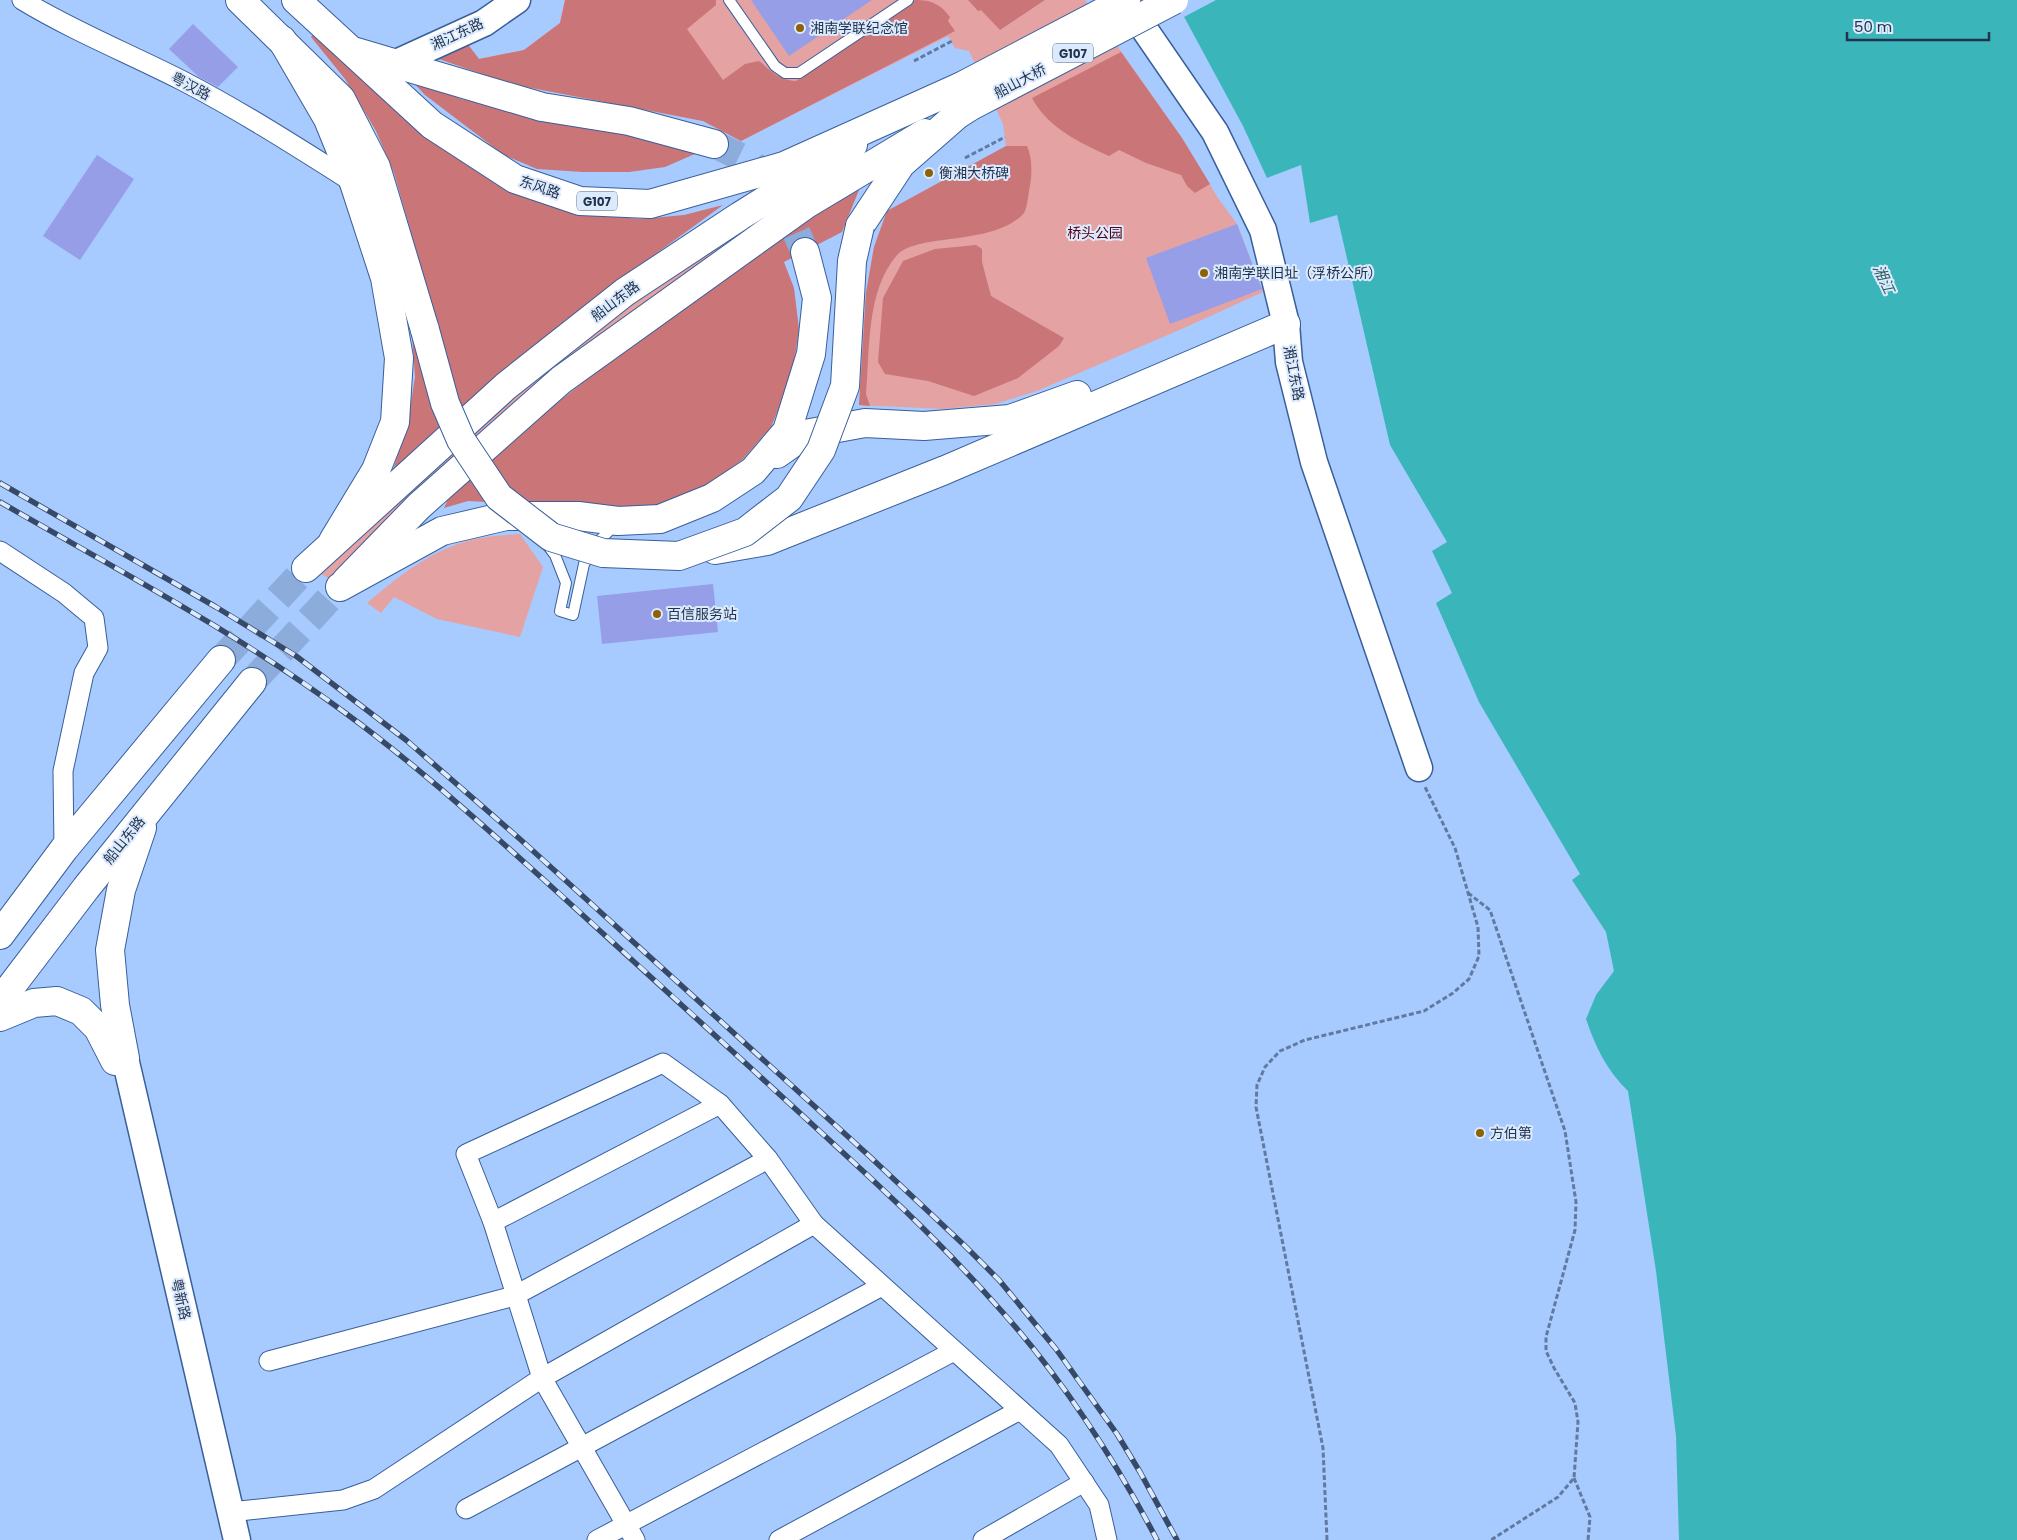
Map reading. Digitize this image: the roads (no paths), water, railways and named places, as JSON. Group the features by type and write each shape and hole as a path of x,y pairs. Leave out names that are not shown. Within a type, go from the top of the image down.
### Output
{"main road":[{"path":"240,0 341,100 376,167 445,403 461,440 499,497 551,537 603,553 679,556 768,541 945,470 1286,324"},
{"name":"东风路","path":"296,0 347,49 432,125 515,179 580,201 650,204 784,166 959,100"},
{"name":"船山大桥","path":"959,100 1125,0"},
{"name":"船山大桥","path":"959,100 1174,0"},
{"path":"282,40 328,119 354,183 385,278 399,358 396,422 376,470 333,541"},
{"path":"347,49 542,107 629,121 714,144"},
{"path":"679,556 745,532 789,498 821,450 844,386 852,261 860,226 901,164 959,100"},
{"path":"959,100 805,205 561,380 418,506 340,587 442,531 506,516 578,516 618,521 660,518 712,498 805,434 865,423 924,426 1010,419 1137,374 1233,346"},
{"name":"船山东路","path":"306,568 333,541 506,386 625,292 836,154 959,100"},
{"path":"753,471 787,431 812,354 817,298 805,252"},
{"path":"0,935 64,849 221,660"},
{"name":"船山东路","path":"0,1000 86,888 252,682"},
{"path":"120,1060 110,950 121,890 147,812"},
{"path":"0,1017 34,1003 57,1001 81,1011 87,1016 98,1028 120,1060"}],"street":[{"name":"粤汉路","path":"22,0 54,20 182,81 286,140 354,183"},
{"name":"湘江东路","path":"394,64 484,23 518,0"},
{"name":"湘江东路","path":"1125,0 1215,132 1263,230 1286,324 1289,362 1314,462 1419,768"},
{"path":"0,551 64,593 94,618 98,648 84,673 63,771 64,849"},
{"name":"粤新路","path":"120,1060 237,1540"},
{"name":"粤新路","path":"120,1060 224,1540"},
{"path":"631,1532 542,1378 493,1222 466,1154 663,1063 720,1104 768,1159 814,1224 1059,1445 1100,1505 1106,1540"},
{"path":"493,1222 720,1104"},
{"path":"269,1361 516,1295 768,1159"},
{"path":"230,1512 343,1500 374,1489 542,1378 814,1224"},
{"path":"466,1509 882,1286"},
{"path":"597,1540 631,1532 954,1351"},
{"path":"780,1540 1020,1410"},
{"path":"983,1540 1084,1482"}],"lane":[{"path":"729,0 774,66 785,73 799,73 908,0"},
{"path":"506,516 536,530 555,555 566,583 560,611 573,615 584,564 601,539 618,521"}],"water":[{"name":"湘江","path":"1175,0 2017,0 2017,1540 1679,1540 1676,1436 1656,1271 1628,1091 1602,1058 1586,1019 1596,995 1614,971 1606,932 1572,880 1580,874 1479,702 1436,603 1452,593 1432,551 1447,542 1390,445 1337,215 1310,223 1301,165 1267,178 1243,126"}],"tunnel":[{"path":"714,144 751,162 783,203 805,252"},
{"path":"221,660 306,568"},
{"path":"252,682 340,587"}],"railway":[{"path":"0,483 216,607 296,656 406,740 521,840 866,1153 999,1280 1056,1349 1117,1434 1177,1540"},
{"path":"0,502 175,602 303,683 370,731 421,772 543,879 909,1214 997,1306 1042,1359 1084,1418 1141,1509 1157,1540"}],"place":[{"name":"湘南学联纪念馆","path":"800,28"},
{"name":"衡湘大桥碑","path":"929,173"},
{"name":"湘南学联旧址（浮桥公所）","path":"1204,273"},
{"name":"百信服务站","path":"657,614"},
{"name":"方伯第","path":"1480,1133"}],"park label":[{"name":"桥头公园","path":"1095,233"}]}
